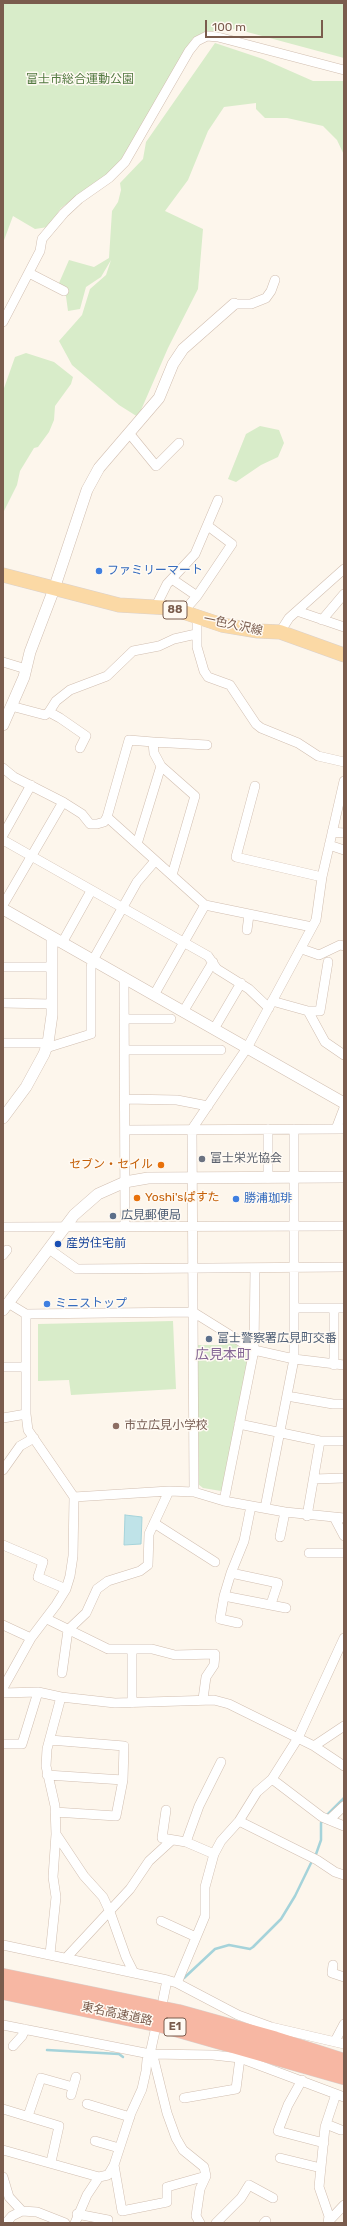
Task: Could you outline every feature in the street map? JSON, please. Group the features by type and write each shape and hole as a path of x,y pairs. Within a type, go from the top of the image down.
{"highway":[{"name":"東名高速道路","path":"3,1978 178,2013 275,2040 344,2062"},
{"name":"東名高速道路","path":"3,1991 165,2025 344,2076"}],"main road":[{"name":"一色久沢線","path":"3,575 128,607 171,608 222,625 258,631 280,632 344,655"}],"street":[{"path":"3,322 40,252 42,239 64,213 79,199 109,178 125,162 189,51 197,41 207,36 218,37 344,70"},
{"path":"28,273 64,291"},
{"path":"3,725 26,669 35,638 54,589 87,490 99,468 159,398 173,364 183,349 234,304 250,304 266,298 271,291 275,280"},
{"path":"129,433 156,466 179,443"},
{"path":"155,608 172,579 196,554 218,500"},
{"path":"183,612 197,596 232,544 208,526"},
{"path":"280,632 296,611 344,569"},
{"path":"172,579 197,596"},
{"path":"322,620 344,594"},
{"path":"296,611 344,627"},
{"path":"197,617 197,647 204,671 208,677 230,685 256,724 261,728 298,743 318,756 344,762"},
{"path":"11,706 45,716 56,701 70,690 107,676 133,651 159,646 174,639 196,634"},
{"path":"3,662 26,669"},
{"path":"49,712 86,736 80,748"},
{"path":"3,768 14,777 63,802 82,814 90,824 104,822 107,817 129,740 207,745"},
{"path":"153,742 154,753 162,766 195,796 172,875"},
{"path":"137,844 162,766"},
{"path":"194,1492 192,1129 247,1048 316,920 322,877 344,781"},
{"path":"3,835 31,785"},
{"path":"255,786 236,857 322,877"},
{"path":"3,905 63,802"},
{"path":"107,817 205,905 312,927"},
{"path":"332,832 344,833"},
{"path":"3,840 122,909 208,956 217,969 241,983 271,1005 308,1011 320,1011 328,962"},
{"path":"329,845 344,850"},
{"path":"3,1043 47,1046 91,1034 91,967 93,960 136,882 155,861"},
{"path":"3,1118 26,1087 47,1046 52,1024 52,967 57,940 91,891"},
{"path":"154,995 205,905"},
{"path":"3,909 344,1103"},
{"path":"247,930 249,915"},
{"path":"302,948 319,955 340,945 344,946"},
{"path":"183,1012 213,962"},
{"path":"3,967 52,967"},
{"path":"124,979 125,1227"},
{"path":"214,1029 241,983"},
{"path":"3,1003 52,1004"},
{"path":"308,1011 325,1042 343,1050"},
{"path":"125,1019 171,1019"},
{"path":"125,1050 221,1050"},
{"path":"125,1099 177,1100 208,1106"},
{"path":"125,1130 340,1129 344,1108"},
{"path":"268,1129 268,1178"},
{"path":"265,1508 294,1359 294,1129"},
{"path":"344,1177 148,1178 125,1182 98,1194 84,1205 66,1226 6,1306 26,1314 193,1312 254,1350 294,1359 344,1365"},
{"path":"3,1227 344,1226"},
{"path":"49,1249 77,1269 255,1268 295,1266 344,1267"},
{"path":"224,1501 254,1350 255,1268"},
{"path":"295,1308 344,1308"},
{"path":"334,1308 334,1365"},
{"path":"3,1688 31,1638 47,1619 66,1589 70,1576 73,1556 74,1497 28,1430 26,1414 26,1314"},
{"path":"3,1367 26,1367"},
{"path":"287,1396 333,1404 344,1404"},
{"path":"3,1418 26,1414"},
{"path":"239,1424 320,1441 344,1441"},
{"path":"3,1470 20,1446 34,1438"},
{"path":"307,1516 320,1441"},
{"path":"314,1479 344,1478"},
{"path":"62,1673 68,1630 86,1613 97,1589 108,1581 140,1571 148,1565 149,1534 169,1491"},
{"path":"74,1497 169,1491 194,1492 224,1501 284,1512 307,1516 339,1518 344,1536"},
{"path":"238,1623 220,1619 224,1596 231,1573 244,1541 251,1506"},
{"path":"280,1537 284,1512"},
{"path":"154,1524 215,1562"},
{"path":"3,1545 44,1562 38,1577 66,1589"},
{"path":"309,1553 344,1553"},
{"path":"231,1573 278,1583 271,1604"},
{"path":"224,1596 286,1608"},
{"path":"47,1619 108,1649 152,1649 175,1655 215,1654 214,1665 206,1677 203,1699"},
{"path":"3,1625 31,1638"},
{"path":"177,1983 205,1916 205,1887 214,1854 221,1841 239,1821 257,1792 272,1779 298,1738 344,1638"},
{"path":"132,1649 132,1703"},
{"path":"3,1693 38,1692 61,1697 115,1703 203,1699 229,1704 314,1746 344,1766"},
{"path":"3,1744 22,1744 38,1692"},
{"path":"50,1954 56,1897 53,1877 56,1834 55,1812 47,1775 47,1750 61,1697"},
{"path":"314,1746 344,1726"},
{"path":"50,1740 124,1746 123,1780 116,1816 55,1812"},
{"path":"186,1842 199,1806 220,1762"},
{"path":"47,1775 123,1780"},
{"path":"272,1779 326,1819 344,1826"},
{"path":"326,1819 344,1806"},
{"path":"166,1810 162,1838 186,1842 214,1854"},
{"path":"239,1821 317,1860 335,1872 344,1875"},
{"path":"56,1834 84,1876 102,1897 110,1912 126,1957 134,1973"},
{"path":"66,1958 130,1889 149,1861 172,1840"},
{"path":"161,1921 196,1937"},
{"path":"3,1945 167,1980 177,1983 238,2015 271,2026 340,2043 344,2024"},
{"path":"333,1966 332,1973 344,1978"},
{"path":"163,2000 167,1980"},
{"path":"3,2025 150,2054 213,2055 240,2058 340,2095 326,2124 323,2162 321,2168 320,2187 329,2216 328,2222"},
{"path":"12,2046 22,2036 25,2029"},
{"path":"3,2150 51,2162 99,2177 108,2175 114,2165 130,2116 142,2089 147,2060 150,2054 155,2031"},
{"path":"150,2054 154,2060 167,2113 176,2138 183,2150 204,2167 206,2176 198,2198 196,2216 200,2223"},
{"path":"184,2098 236,2089 240,2058"},
{"path":"28,2116 41,2078 72,2091 76,2078"},
{"path":"302,2080 288,2105 278,2131 324,2143"},
{"path":"87,2104 130,2116"},
{"path":"3,2109 59,2126 51,2162"},
{"path":"326,2124 341,2130"},
{"path":"95,2141 119,2148"},
{"path":"280,2158 321,2168"},
{"path":"114,2165 122,2211 167,2202 167,2187 206,2176"},
{"path":"3,2177 9,2196 22,2211"},
{"path":"99,2177 87,2195 76,2219 108,2220 108,2223"},
{"path":"216,2223 241,2198 249,2185 273,2198"},
{"path":"328,2222 344,2205"},
{"path":"6,2223 12,2216 22,2211 37,2212 66,2223"}],"green space":[{"name":"富士市総合運動公園","path":"3,3 344,3 344,58 236,29 205,32 193,38 122,158 110,172 61,208 48,227 35,229 13,216 3,243"},
{"path":"215,43 263,59 313,81 344,81 344,155 337,140 323,126 287,118 265,118 256,109 256,103 224,107 208,131 188,180 165,211 203,229 198,289 168,348 138,417 119,405 72,365 59,341 82,315 90,289 106,275 111,260 101,277 86,287 80,309 68,311 65,289 59,283 69,260 94,267 109,258 112,211 118,202 121,190 120,183 143,159 146,142"},
{"path":"26,353 54,362 73,377 71,384 55,406 54,420 49,432 38,447 34,448 20,471 17,485 3,513 3,391 15,357"},
{"path":"260,426 279,430 284,443 278,457 261,465 236,482 228,479 246,434"},
{"path":"173,1321 176,1389 71,1395 69,1380 38,1381 38,1324"},
{"path":"226,1337 250,1355 224,1488 221,1491 203,1488 198,1484 198,1345 225,1345"}],"water":[{"path":"125,1515 142,1517 141,1544 124,1545"}],"waterway":[{"path":"326,1816 344,1798"},
{"path":"315,1857 321,1840 321,1823 323,1820"},
{"path":"184,1978 215,1949 229,1945 250,1949 253,1947 281,1919 295,1896 312,1861"},
{"path":"47,2050 119,2054 123,2057"}],"place":[{"name":"ファミリーマート","path":"99,571"},
{"name":"富士栄光協会","path":"202,1159"},
{"name":"セブン・セイル","path":"161,1165"},
{"name":"Yoshi'sぱすた","path":"137,1198"},
{"name":"勝浦珈琲","path":"236,1199"},
{"name":"広見郵便局","path":"113,1216"},
{"name":"産労住宅前","path":"58,1244"},
{"name":"ミニストップ","path":"47,1304"},
{"name":"富士警察署広見町交番","path":"209,1339"},
{"name":"市立広見小学校","path":"116,1426"}],"district":[{"name":"広見本町","path":"223,1355"}]}
